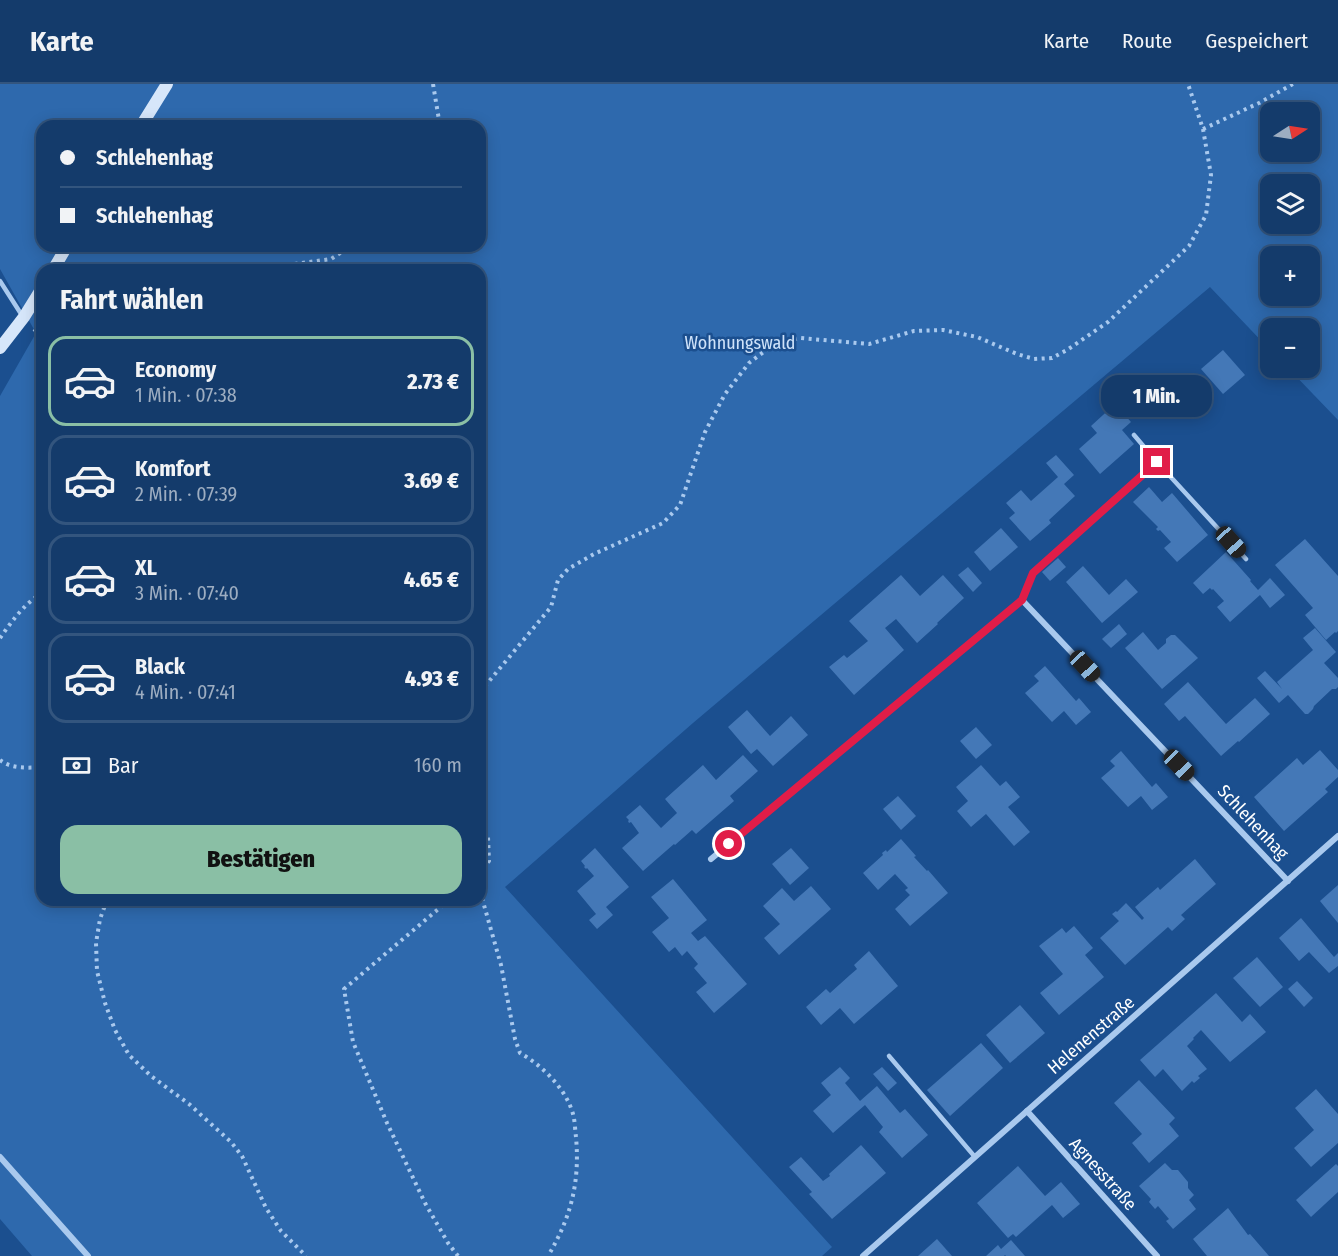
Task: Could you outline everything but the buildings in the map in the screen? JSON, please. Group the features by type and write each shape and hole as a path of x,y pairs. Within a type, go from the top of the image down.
{"main road":[{"path":"145,120 167,84"},
{"path":"0,348 36,298"}],"street":[{"path":"711,859 1022,600"},
{"name":"Schlehenhag","path":"1022,600 1288,881"},
{"name":"Helenenstraße","path":"863,1256 1338,836"},
{"name":"Agnesstraße","path":"1027,1111 1157,1256"},
{"path":"0,1157 88,1256"}],"lane":[{"path":"0,281 24,317"},
{"path":"1134,435 1246,559"},
{"path":"1022,600 1033,573 1157,462"},
{"path":"889,1056 975,1157"}],"path":[{"path":"433,84 439,120"},
{"path":"486,685 551,607 558,580 568,569 594,554 663,523 680,504 705,432 725,394 749,363 774,345 800,338 869,344 914,331 944,330 977,337 1034,359 1052,358 1108,322 1189,246 1206,215 1211,176 1203,129 1188,84"},
{"path":"1203,129 1293,84"},
{"path":"294,264 331,259 342,252"},
{"path":"0,638 17,615 36,596"},
{"path":"0,760 2,763 19,767 36,767"},
{"path":"486,834 489,861 486,865"},
{"path":"105,906 96,943 98,971 105,1003 115,1030 129,1055 231,1142 242,1156 266,1208 281,1231 306,1256"},
{"path":"442,906 344,989 353,1042 387,1123 425,1203 448,1243 459,1256"},
{"path":"484,906 501,965 515,1039 520,1053 546,1073 564,1094 574,1115 576,1186 568,1217 548,1256"}],"green space":[{"name":"Wohnungswald","path":"0,84 1338,84 1338,420 1298,378 1320,378 1320,318 1260,318 1260,340 1210,287 693,723 505,887 832,1247 822,1256 32,1256 0,1219 0,396 36,333 0,269"}],"route":[{"path":"729,844 1022,600 1033,573 1157,462"}]}
